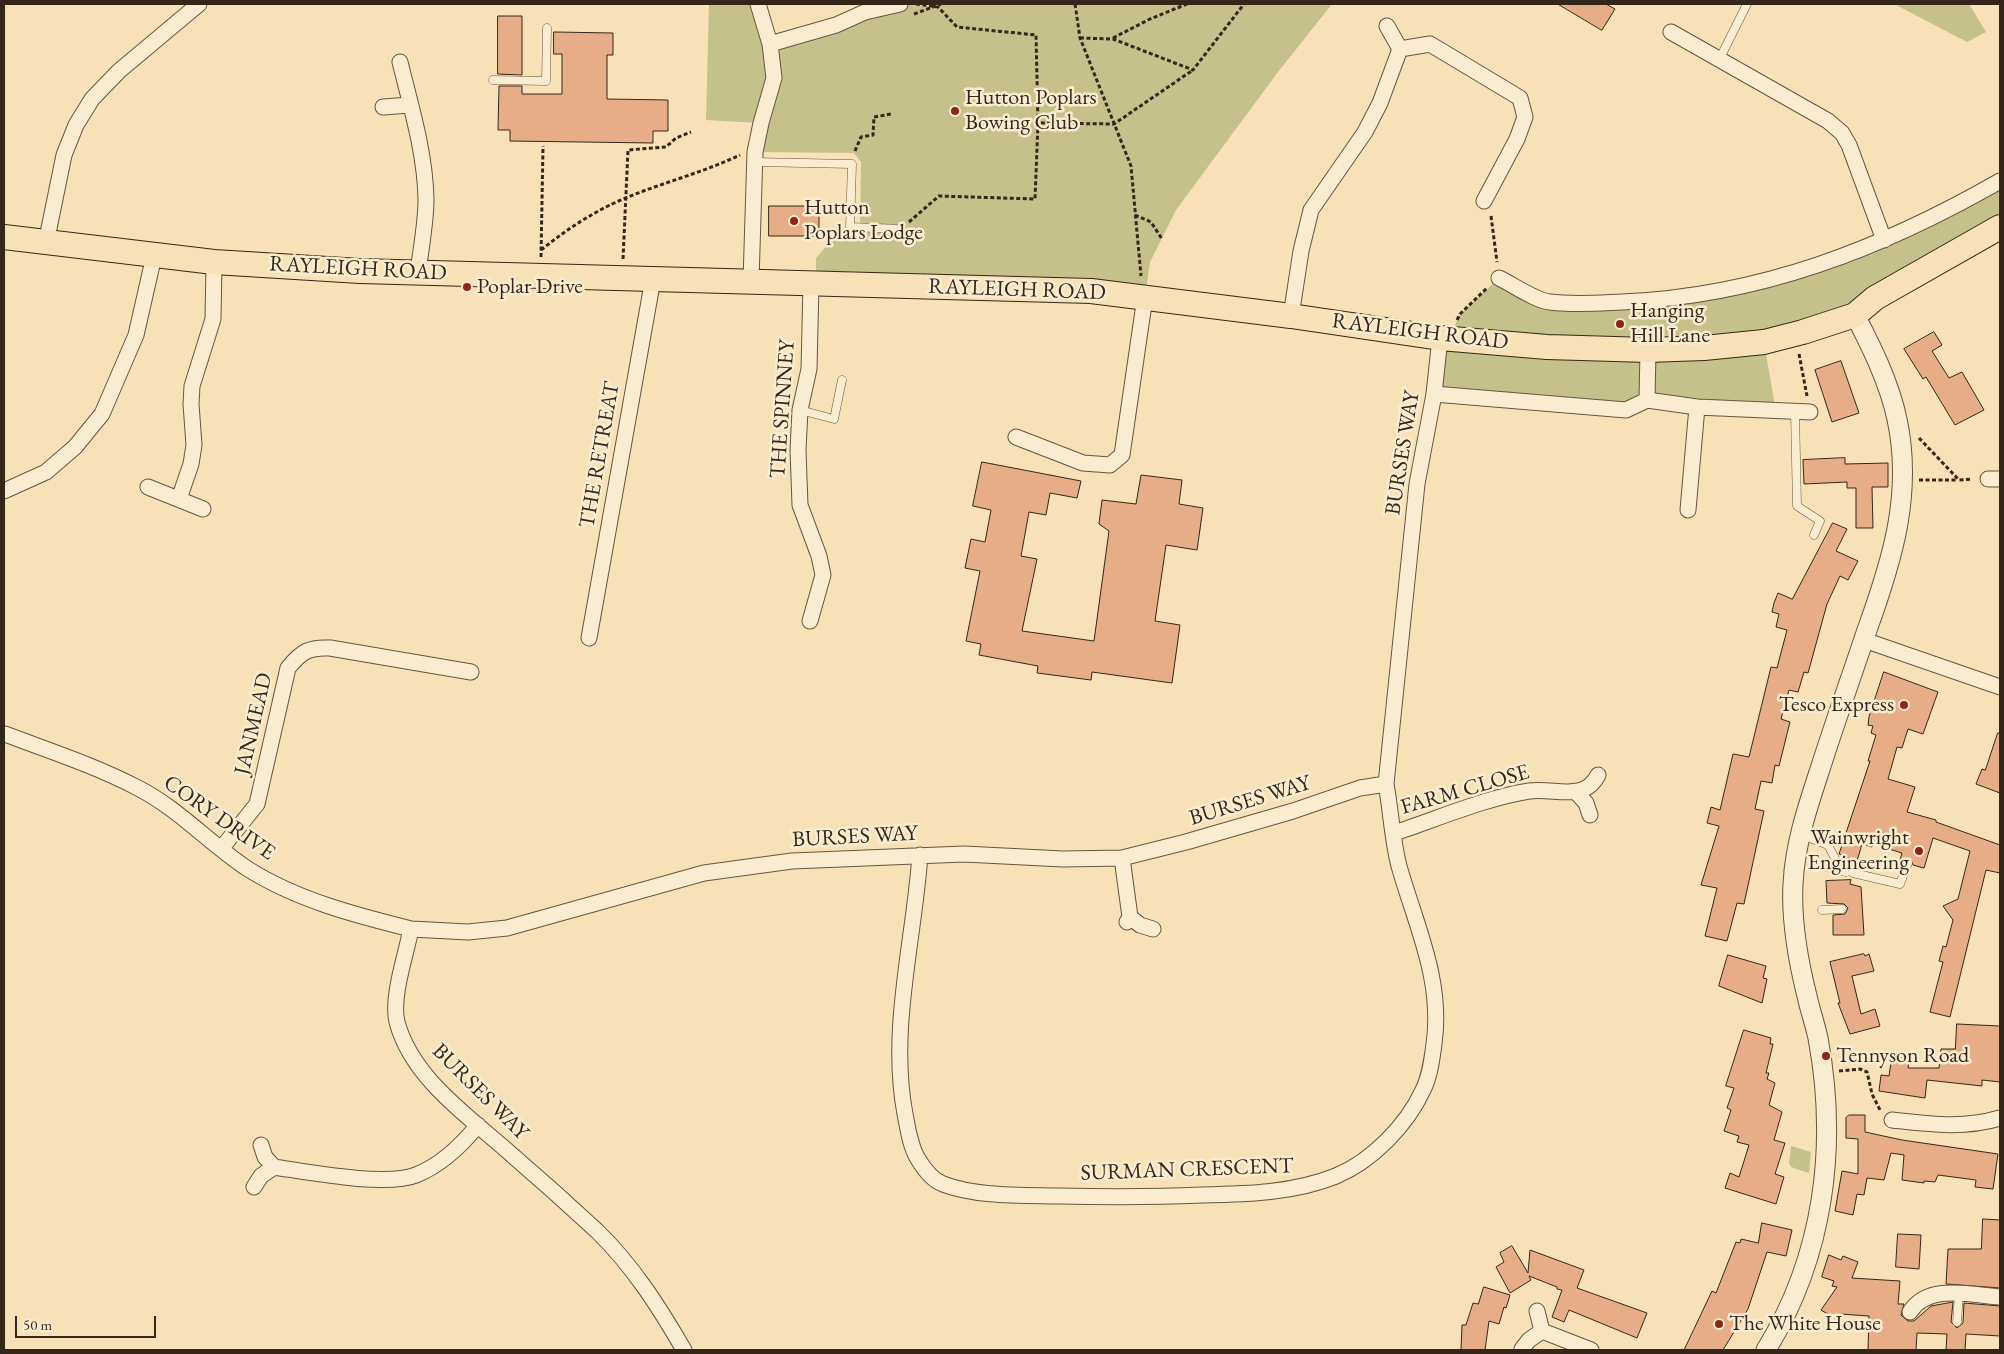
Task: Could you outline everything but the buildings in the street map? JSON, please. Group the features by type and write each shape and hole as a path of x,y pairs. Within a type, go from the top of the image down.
{"main road":[{"name":"RAYLEIGH ROAD","path":"4,237 214,262 360,271 540,278 751,281 1091,291 1291,316 1440,338 1547,347 1648,350 1704,348 1764,342 1855,315 1875,298 2000,227"}],"street":[{"path":"46,242 64,155 76,125 92,98 120,71 199,4"},
{"path":"751,281 755,157 774,78 770,44 758,4"},
{"path":"770,44 836,25 864,12 900,4"},
{"path":"1386,26 1400,49"},
{"path":"1671,32 1828,121 1842,134 1855,160 1884,240"},
{"path":"1400,49 1430,44 1520,98 1525,117 1517,139 1484,201"},
{"path":"1291,316 1301,251 1311,210 1364,132 1380,103 1400,49"},
{"path":"400,62 420,139 426,200 418,272"},
{"path":"383,107 410,105"},
{"path":"1498,278 1548,302 1647,300 1704,294 1767,281 1819,265 1902,233 2000,181"},
{"path":"4,491 46,472 74,447 102,414 136,335 154,256"},
{"path":"180,499 191,464 194,445 191,404 192,386 213,319 214,262"},
{"name":"THE RETREAT","path":"589,638 653,279"},
{"name":"THE SPINNEY","path":"810,622 823,575 819,556 800,505 798,450 800,410 809,369 811,284"},
{"path":"1016,437 1084,463 1110,465 1122,455 1145,297"},
{"path":"1766,1350 1779,1329 1801,1280 1819,1219 1826,1158 1827,1120 1823,1072 1818,1036 1798,958 1793,912 1793,885 1800,834 1895,544 1901,511 1903,481 1900,434 1888,384 1855,315"},
{"name":"BURSES WAY","path":"684,1350 660,1308 632,1268 598,1232 478,1126 419,1068 402,1038 397,1021 396,1005 411,929 468,932 507,928 704,873 792,861 920,855 1122,858 1186,842 1293,811 1360,788 1386,784 1417,484 1434,394 1440,338"},
{"path":"1647,400 1648,350"},
{"path":"1434,394 1626,410 1647,400 1697,407 1803,412"},
{"path":"1688,510 1697,407"},
{"path":"148,487 203,509"},
{"path":"1864,640 2000,687"},
{"name":"JANMEAD","path":"221,849 257,804 288,668 298,656 313,647 330,648 471,672"},
{"name":"CORY DRIVE","path":"6,734 84,764 139,788 168,806 249,869 302,895 347,913 411,929"},
{"path":"1590,815 1586,803 1577,793 1590,787 1598,775"},
{"name":"SURMAN CRESCENT","path":"920,855 902,1013 899,1074 909,1135 916,1156 925,1170 941,1184 971,1191 1130,1197 1231,1194 1304,1187 1339,1175 1367,1157 1392,1135 1411,1112 1424,1089 1432,1062 1437,1026 1436,995 1430,963 1398,862 1386,784"},
{"name":"FARM CLOSE","path":"1394,833 1509,795 1544,790 1577,793"},
{"path":"1122,858 1128,920 1153,929"},
{"path":"1892,1120 1970,1126 2000,1118"},
{"path":"261,1145 265,1157 274,1167 361,1178 393,1179 414,1176 434,1166 462,1144 478,1126"},
{"path":"254,1187 262,1176 274,1167"},
{"path":"1910,1312 1918,1302 1930,1295 1958,1294 2000,1297"},
{"path":"1537,1311 1542,1331"},
{"path":"1522,1349 1529,1340 1542,1331"},
{"path":"1542,1331 1590,1350"}],"lane":[{"path":"1719,60 1747,4"},
{"path":"493,80 546,81 547,28"},
{"path":"755,157 852,164 850,227 901,229"},
{"path":"800,410 834,419 842,380"},
{"path":"1803,412 1797,506 1820,521 1814,535"},
{"path":"1800,834 1828,845 1838,864 1853,873"},
{"path":"1818,865 1900,884 1908,863"},
{"path":"1822,910 1842,909"},
{"path":"1957,1322 1958,1294"}],"path":[{"path":"901,229 939,196 1035,199 1038,123 1036,36 957,27 938,7 914,4"},
{"path":"938,7 942,4"},
{"path":"1075,4 1080,38 1131,166 1139,263 1145,297"},
{"path":"1113,39 1150,19 1187,4"},
{"path":"1038,123 1114,124 1193,70 1244,4"},
{"path":"1080,38 1113,39 1193,70"},
{"path":"852,164 861,137 873,135 874,117 891,114"},
{"path":"621,279 628,150 666,147 676,138 691,132"},
{"path":"540,278 543,146"},
{"path":"541,250 567,229 605,207 717,166 740,154 755,157"},
{"path":"1135,215 1151,222 1162,239"},
{"path":"1794,334 1803,412"},
{"path":"1900,434 1915,434 1959,480"},
{"path":"1903,481 1994,479"},
{"path":"1823,1072 1860,1069 1867,1072 1877,1106 1883,1115 1892,1120"}],"shaded area":[{"path":"709,4 758,4 770,44 900,4 938,7 942,4 1332,4 1278,72 1176,210 1150,262 1145,297 870,285 870,272 816,271 816,258 835,236 860,237 861,162 854,153 755,152 761,123 706,120"},
{"path":"1894,4 1969,4 1986,32 1967,42"},
{"path":"2000,181 2000,227 1875,298 1764,342 1776,412 1647,400 1626,410 1434,394 1449,339 1460,314 1499,278 1548,302 1647,301 1819,265"},
{"path":"1791,1146 1811,1152 1809,1173 1791,1167 1789,1163"}],"place":[{"name":"Hutton Poplars Bowing Club","path":"955,111"},
{"name":"Hutton Poplars Lodge","path":"794,221"},
{"name":"Poplar Drive","path":"467,287"},
{"name":"Hanging Hill Lane","path":"1620,324"},
{"name":"Tesco Express","path":"1904,705"},
{"name":"Wainwright Engineering","path":"1919,851"},
{"name":"Tennyson Road","path":"1826,1056"},
{"name":"The White House","path":"1719,1324"}]}
